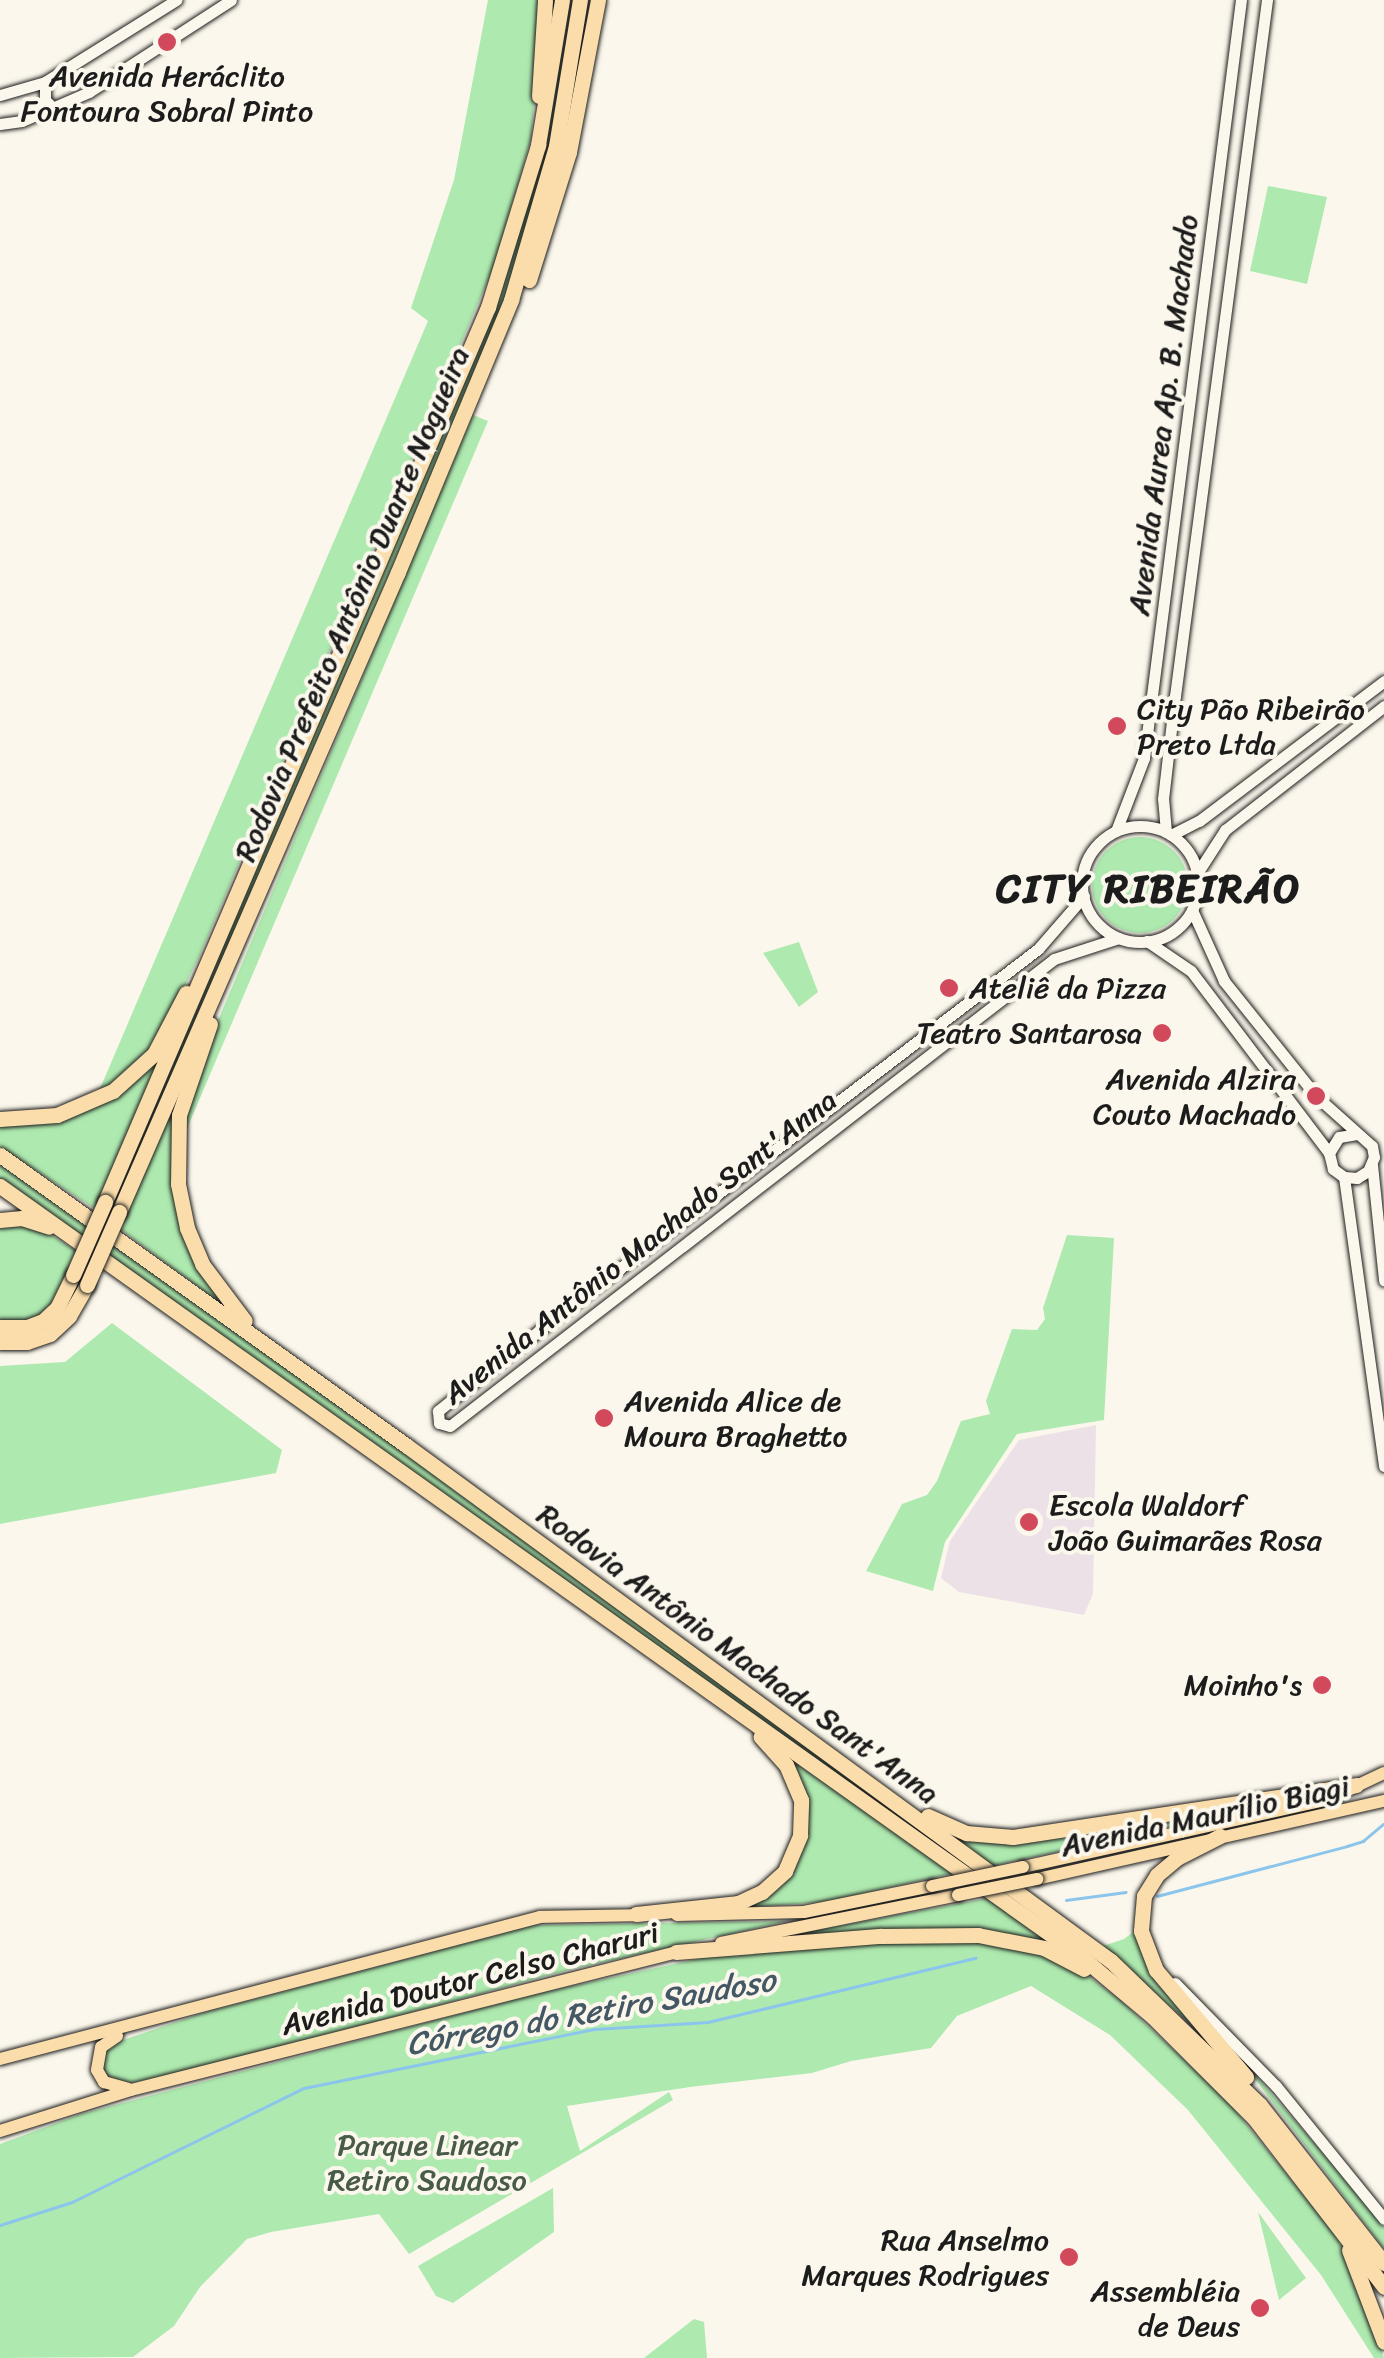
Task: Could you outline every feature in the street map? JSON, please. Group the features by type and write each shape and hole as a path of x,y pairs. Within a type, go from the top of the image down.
{"highway":[{"path":"522,208 540,88 545,0"},
{"name":"Rodovia Prefeito Antônio Duarte Nogueira","path":"111,1207 246,873 472,349 522,208 546,108 562,0"},
{"name":"Rodovia Prefeito Antônio Duarte Nogueira","path":"111,1207 304,788 468,410 533,234 566,99 580,0"},
{"path":"468,410 524,294 549,224 582,100 598,0"},
{"path":"304,788 191,1073 179,1116 176,1171 192,1241 216,1286 247,1323 334,1394"},
{"path":"0,1119 72,1111 113,1091 146,1064 246,873"},
{"name":"Rodovia Antônio Machado Sant'Anna","path":"0,1155 1111,1961 1236,2079 1304,2168 1384,2262"},
{"name":"Rodovia Antônio Machado Sant'Anna","path":"0,1186 1036,1923 1152,2017 1304,2168 1384,2287"},
{"path":"0,1342 28,1342 50,1334 69,1316 111,1207"},
{"path":"0,1220 29,1220 73,1237"},
{"path":"0,1327 27,1327 42,1321 80,1280"},
{"path":"636,1914 720,1907 762,1892 792,1858 802,1817 796,1782 776,1752 652,1652"},
{"path":"803,1735 938,1822 966,1833 1000,1838 1356,1785"},
{"path":"1220,1836 1178,1858 1150,1884 1142,1906 1141,1931 1156,1970 1282,2121 1362,2274 1384,2342"},
{"path":"676,1952 881,1936 1002,1937 1065,1957 1152,2017"}],"main road":[{"name":"Avenida Maurílio Biagi","path":"932,1886 1329,1799 1384,1773"},
{"name":"Avenida Maurílio Biagi","path":"958,1895 1384,1802"},
{"path":"1360,1808 1384,1810"},
{"name":"Avenida Doutor Celso Charuri","path":"0,2059 540,1918 776,1915 932,1886"},
{"name":"Avenida Doutor Celso Charuri","path":"0,2131 132,2090 676,1952 958,1895"},
{"path":"132,2090 110,2086 99,2075 96,2057 105,2042 230,2000"}],"street":[{"path":"0,95 45,82 176,0"},
{"path":"0,124 54,109 231,0"},
{"name":"Avenida Aurea Ap. B. Machado","path":"1116,831 1138,784 1152,694 1240,0"},
{"name":"Avenida Aurea Ap. B. Machado","path":"1169,834 1163,799 1175,696 1267,2"},
{"path":"45,82 44,100 54,109"},
{"path":"1229,92 1252,95"},
{"path":"1216,192 1241,195"},
{"path":"1184,456 1205,460"},
{"path":"1169,834 1199,821 1384,681"},
{"path":"1152,694 1175,696"},
{"path":"1196,875 1225,830 1384,706"},
{"path":"1280,761 1291,775"},
{"path":"1372,1165 1357,1178 1344,1177 1333,1169 1329,1152 1191,971 1147,942 1119,938 1092,916 1084,896 1088,859 1102,840 1116,831 1142,826 1169,834 1191,856 1196,875 1192,910 1217,970 1316,1096 1372,1146 1384,1280"},
{"name":"Avenida Antônio Machado Sant'Anna","path":"1084,896 1038,948 474,1382 438,1411 439,1423 450,1426 1054,960 1119,938"},
{"path":"1147,942 1165,936 1192,910"},
{"path":"988,988 997,1003"},
{"path":"1243,1042 1262,1028"},
{"path":"840,1102 850,1115"},
{"path":"1329,1152 1339,1137 1356,1134"},
{"path":"1344,1177 1378,1361 1384,1466"},
{"path":"628,1264 638,1278"},
{"path":"474,1382 485,1397"},
{"path":"1156,1970 1250,2057 1384,2219"}],"shaded area":[{"name":"Escola Waldorf João Guimarães Rosa","path":"1096,1425 1093,1594 1084,1615 959,1592 941,1578 950,1541 1019,1440"}],"green space":[{"path":"488,0 542,0 531,139 494,266 199,957 163,1031 136,1069 99,1091 428,321 411,308 454,180"},
{"path":"567,0 574,0 559,100 530,225 490,340 115,1209 109,1206 496,302 533,185"},
{"path":"1268,186 1327,197 1307,284 1250,271"},
{"path":"473,415 488,421 183,1138 182,1124 203,1056"},
{"path":"1140,837 1158,841 1174,851 1184,867 1188,885 1184,903 1174,919 1158,929 1140,933 1122,929 1106,919 1096,903 1092,885 1096,867 1106,851 1122,841"},
{"path":"799,942 818,992 799,1007 763,953"},
{"path":"174,1025 95,1209 0,1147 0,1123 92,1107"},
{"path":"190,1062 172,1178 229,1310 119,1228"},
{"path":"0,1163 89,1225 82,1239 0,1181"},
{"path":"0,1223 38,1226 77,1252 57,1298 38,1317 26,1322 0,1322"},
{"path":"1067,1235 1114,1238 1104,1420 1017,1434 945,1542 933,1591 866,1571 902,1504 927,1495 937,1481 961,1421 990,1414 986,1401 1012,1329 1037,1330 1045,1319 1043,1308"},
{"path":"113,1242 979,1869 970,1870 107,1257"},
{"path":"112,1323 282,1450 276,1473 0,1524 0,1366 65,1362"},
{"path":"781,1753 955,1873 823,1902 735,1908 767,1892 804,1826"},
{"path":"1272,1804 992,1866 955,1835 969,1838"},
{"path":"989,1898 1064,1952 1016,1937 769,1939"},
{"path":"788,1921 569,1970 211,2066 126,2084 107,2078 103,2071 107,2048 117,2042 203,2013 534,1925"},
{"path":"1136,1930 1146,1961 1210,2042 1103,1946"},
{"name":"Parque Linear Retiro Saudoso","path":"881,1940 1010,1942 1076,1967 1119,1999 1226,2099 1335,2234 1363,2289 1384,2358 1374,2358 1321,2275 1188,2110 1110,2035 1031,1986 957,2016 931,2048 851,2061 812,2073 690,2087 567,2106 580,2151 669,2092 673,2100 409,2254 379,2214 271,2232 247,2239 200,2287 174,2326 133,2357 0,2358 0,2144 81,2114 531,1995 716,1955"},
{"path":"1226,2041 1370,2208 1384,2227 1384,2249"},
{"path":"553,2188 554,2232 453,2303 436,2296 418,2266"},
{"path":"1258,2212 1306,2278 1279,2300"},
{"path":"694,2319 704,2322 707,2358 644,2358"}],"waterway":[{"name":"Córrego do Retiro Saudoso","path":"1157,1896 1363,1841 1383,1824"},
{"name":"Córrego do Retiro Saudoso","path":"1066,1900 1125,1892"},
{"name":"Córrego do Retiro Saudoso","path":"0,2225 72,2202 304,2088 595,2029 708,2022 975,1958"}],"place":[{"name":"Avenida Heráclito Fontoura Sobral Pinto","path":"167,42"},
{"name":"City Pão Ribeirão Preto Ltda","path":"1117,726"},
{"name":"Ateliê da Pizza","path":"949,988"},
{"name":"Teatro Santarosa","path":"1162,1033"},
{"name":"Avenida Alzira Couto Machado","path":"1316,1096"},
{"name":"Avenida Alice de Moura Braghetto","path":"604,1418"},
{"name":"Escola Waldorf João Guimarães Rosa","path":"1029,1522"},
{"name":"Moinho's","path":"1322,1685"},
{"name":"Rua Anselmo Marques Rodrigues","path":"1069,2257"},
{"name":"Assembléia de Deus","path":"1260,2308"}],"district":[{"name":"CITY RIBEIRÃO","path":"1149,889"}]}
